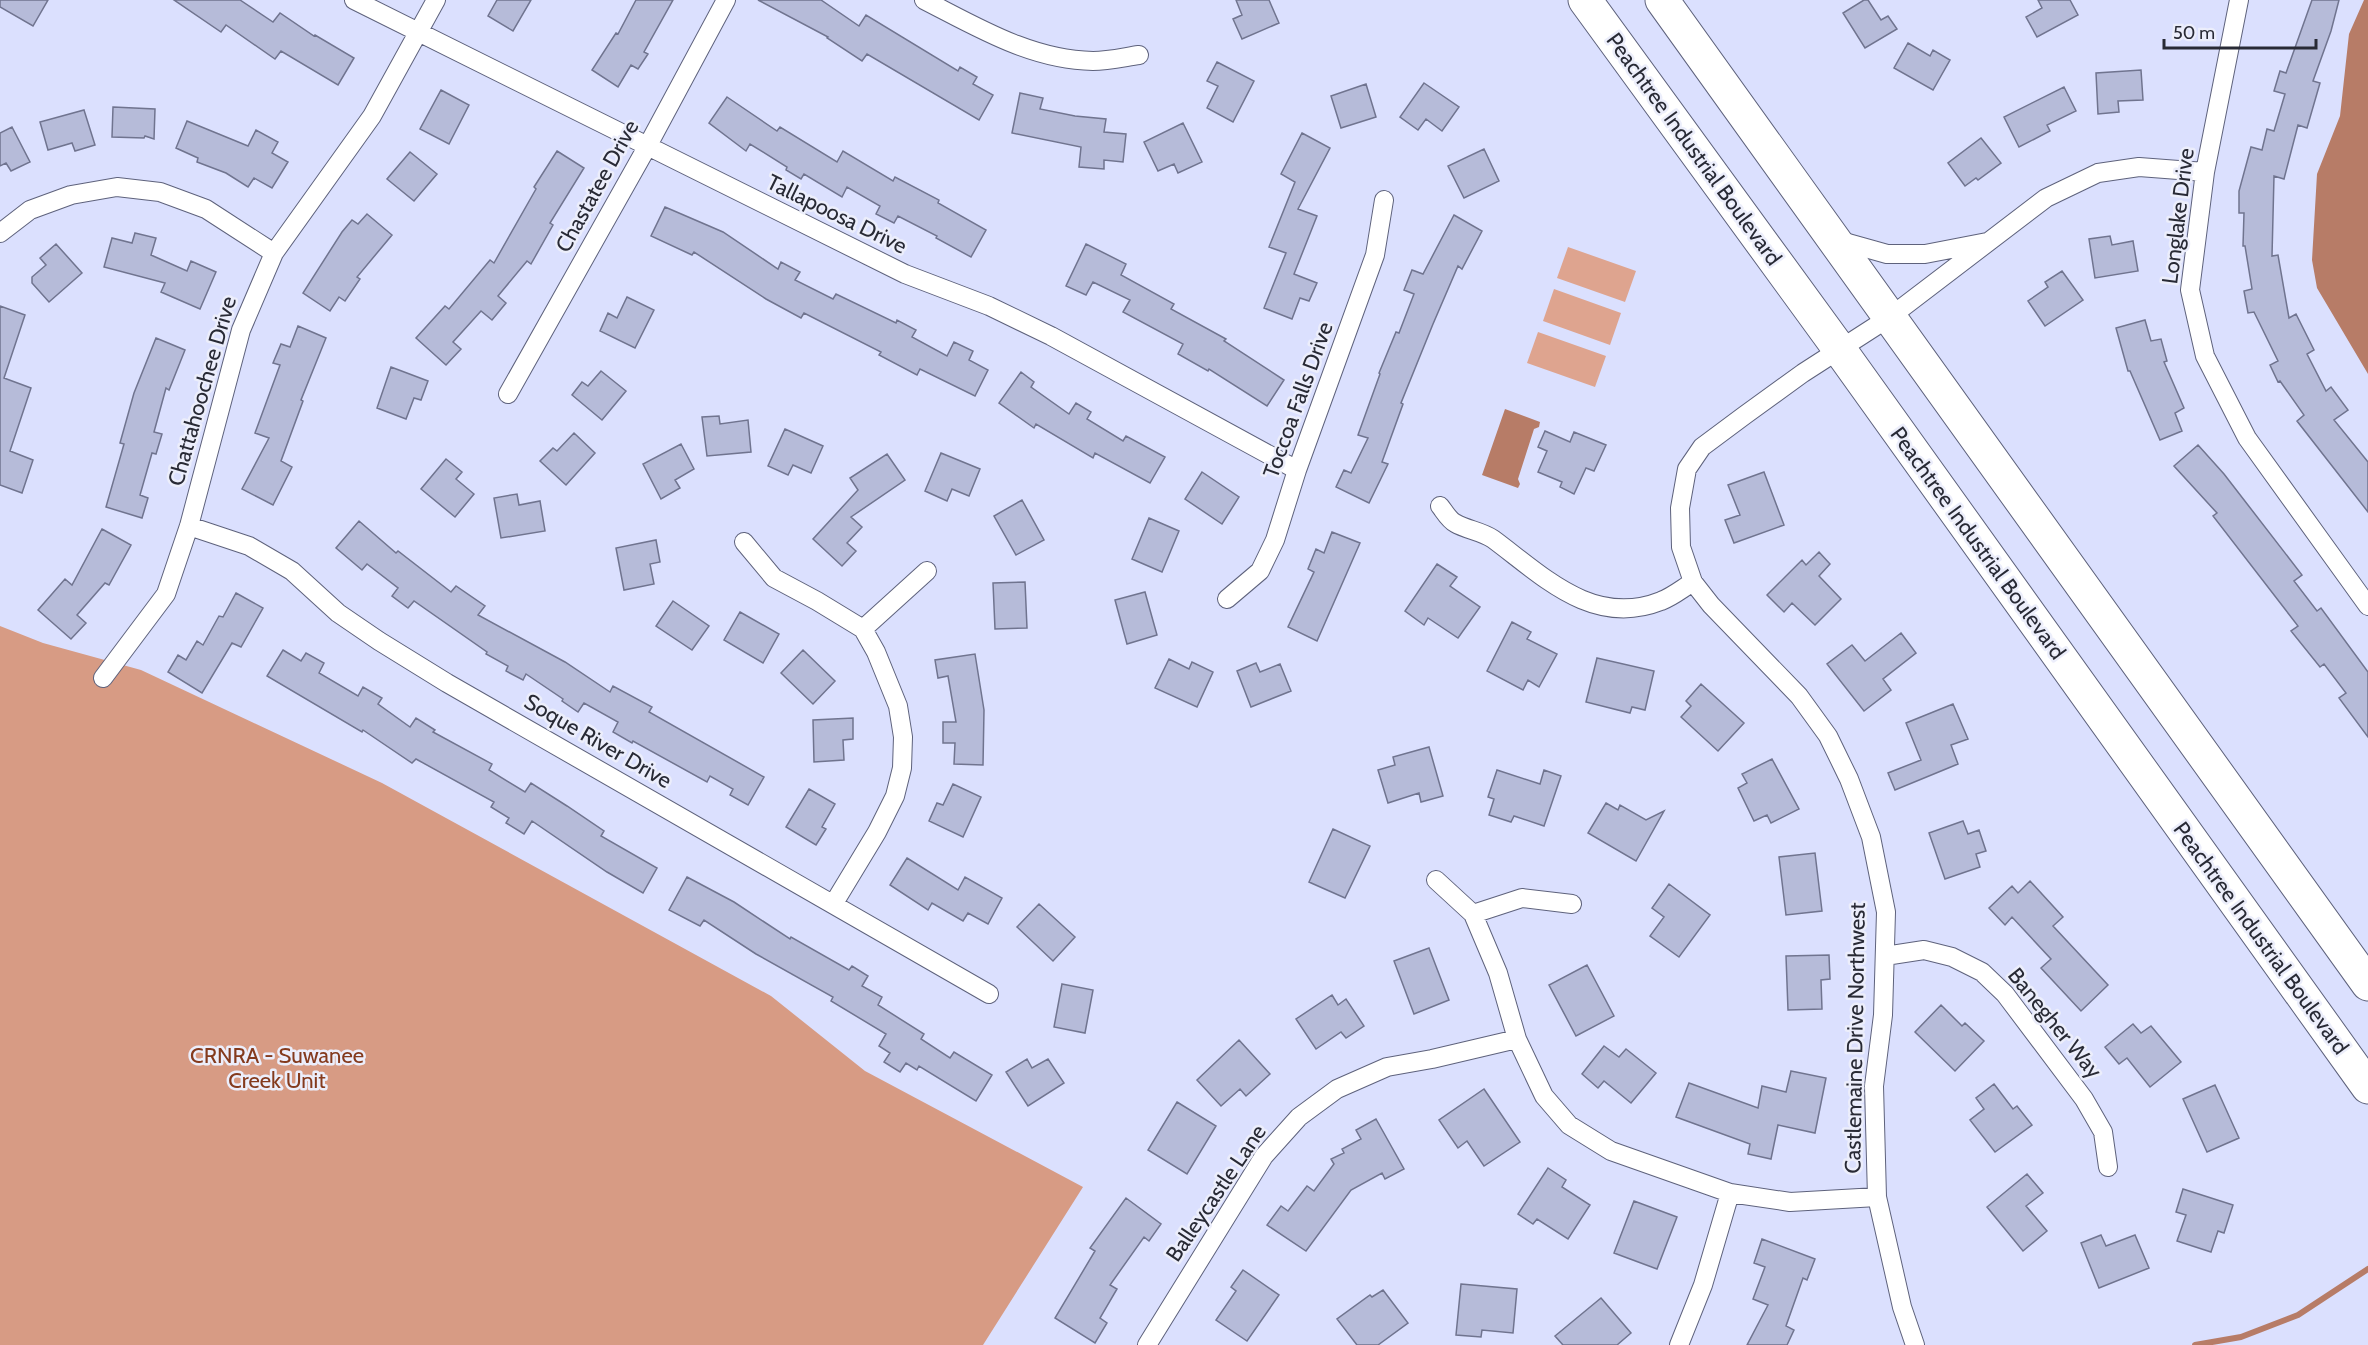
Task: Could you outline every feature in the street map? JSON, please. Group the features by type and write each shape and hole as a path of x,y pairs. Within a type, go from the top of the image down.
{"highway":[{"name":"Peachtree Industrial Boulevard","path":"1585,0 1840,350 2368,1087"},
{"path":"1662,0 2368,984"}],"street":[{"name":"Tallapoosa Drive","path":"354,0 905,274 989,306 1051,336 1298,470"},
{"name":"Chattahoochee Drive","path":"103,678 166,594 189,526 240,330 274,253 372,116 436,0"},
{"name":"Chastatee Drive","path":"508,394 647,147 726,0"},
{"path":"924,0 1004,42 1048,55 1094,61 1139,55"},
{"name":"Longlake Drive","path":"2239,0 2205,172 2190,290 2205,356 2247,438 2368,606"},
{"name":"Castlemaine Drive Northwest","path":"1915,1345 1902,1307 1877,1197 1874,1086 1883,1015 1886,912 1870,837 1849,779 1828,736 1799,696 1710,605 1693,582 1681,547 1680,508 1687,469 1702,447 1803,374 1890,317 2046,198 2098,173 2139,167 2205,172"},
{"path":"0,233 30,210 71,195 117,187 160,192 206,209 274,253"},
{"name":"Toccoa Falls Drive","path":"1227,599 1260,571 1275,540 1375,255 1384,200"},
{"path":"1834,239 1887,254 1925,254 1992,241"},
{"path":"1440,506 1454,523 1485,534 1558,587 1579,599 1602,607 1631,609 1661,601 1693,582"},
{"name":"Soque River Drive","path":"189,526 249,546 292,571 338,613 447,683 989,994"},
{"path":"744,542 774,578 863,629 876,652 898,706 903,737 902,768 895,796 877,832 834,903"},
{"path":"863,629 927,571"},
{"path":"1436,880 1473,914 1498,973 1517,1039 1544,1096 1569,1125 1611,1151 1730,1193 1791,1202 1877,1197"},
{"path":"1473,914 1522,898 1572,904"},
{"name":"Banegher Way","path":"1885,956 1924,950 1952,957 1982,972 2005,994 2084,1099 2103,1132 2108,1167"},
{"name":"Balleycastle Lane","path":"1147,1345 1264,1156 1299,1117 1337,1089 1387,1066 1432,1059 1517,1039"},
{"path":"1679,1345 1703,1285 1730,1193"}],"shaded area":[{"path":"2364,0 2368,0 2368,374 2317,288 2312,260 2317,174 2340,116 2349,34"},
{"path":"1568,247 1636,271 1625,302 1557,278"},
{"path":"1554,289 1621,313 1610,345 1543,321"},
{"path":"1538,332 1606,356 1595,387 1527,363"},
{"path":"1505,409 1540,422 1539,427 1534,429 1518,479 1520,484 1518,488 1482,475"}],"green space":[{"name":"CRNRA - Suwanee Creek Unit","path":"0,626 43,643 141,670 382,783 771,996 865,1071 1083,1187 983,1345 0,1345"}],"building":[{"path":"0,0 48,0 33,26 0,7"},
{"path":"174,0 240,0 273,22 280,13 314,36 354,58 338,85 281,51 275,59 226,25 221,32"},
{"path":"497,0 531,0 513,31 488,16"},
{"path":"636,0 673,0 644,52 648,54 638,69 631,65 618,87 592,70 616,33 618,34"},
{"path":"758,0 821,0 859,26 866,15 958,71 960,67 977,77 973,84 993,95 979,120 867,54 862,61 828,37"},
{"path":"1236,0 1269,0 1279,23 1242,39 1233,19 1242,15"},
{"path":"1864,0 1868,0 1881,20 1888,16 1897,29 1865,48 1843,13"},
{"path":"2038,0 2070,0 2078,15 2037,37 2026,17 2042,8"},
{"path":"2312,0 2339,0 2331,31 2313,81 2320,83 2307,128 2298,125 2284,179 2274,176 2272,256 2278,255 2289,318 2296,314 2314,350 2307,354 2326,391 2331,387 2348,410 2334,420 2368,462 2368,512 2297,421 2304,415 2280,381 2278,382 2270,365 2278,361 2254,312 2248,313 2244,291 2252,289 2245,246 2243,246 2244,213 2239,213 2239,191 2251,147 2262,150 2267,129 2274,131 2285,94 2274,91 2280,71 2286,73"},
{"path":"1908,43 1930,56 1933,50 1950,60 1933,90 1894,68"},
{"path":"1217,62 1254,81 1233,122 1207,108 1218,86 1207,81"},
{"path":"2141,70 2143,100 2118,101 2119,112 2098,114 2096,73"},
{"path":"1424,83 1459,107 1442,131 1426,119 1418,130 1400,117"},
{"path":"1366,84 1376,117 1341,128 1331,96"},
{"path":"2064,87 2076,111 2047,125 2050,131 2019,147 2004,117"},
{"path":"441,90 469,105 449,144 420,129"},
{"path":"1020,93 1043,98 1040,109 1106,119 1104,132 1126,134 1123,162 1104,160 1104,169 1079,167 1081,147 1012,133"},
{"path":"727,97 777,131 780,127 837,162 843,151 893,181 895,177 939,200 938,203 986,230 971,257 898,216 894,223 876,214 880,206 847,187 842,197 804,174 801,179 786,170 787,167 750,144 746,151 709,123"},
{"path":"113,107 155,109 154,139 145,136 144,138 112,137"},
{"path":"84,110 95,145 75,151 72,143 48,150 40,122"},
{"path":"187,121 248,146 256,130 278,142 272,153 288,162 272,188 254,178 248,187 226,173 197,162 198,158 176,148"},
{"path":"1183,123 1202,162 1178,173 1174,164 1158,171 1144,142"},
{"path":"12,127 30,162 11,171 6,163 0,166 0,133"},
{"path":"1302,133 1330,148 1298,209 1317,216 1294,274 1317,283 1309,301 1300,298 1292,319 1264,308 1286,253 1269,247 1295,182 1281,174"},
{"path":"1981,138 2001,163 1978,180 1976,178 1965,186 1948,163"},
{"path":"1484,149 1499,181 1464,198 1448,166"},
{"path":"557,151 584,168 550,223 553,225 531,264 527,261 498,296 506,303 492,320 481,311 453,342 461,349 446,365 416,338 445,306 449,309 490,260 494,263 536,189 534,187"},
{"path":"410,152 437,174 414,201 387,179"},
{"path":"665,207 723,232 778,269 781,262 800,272 795,280 833,299 836,294 896,323 897,320 916,330 912,337 947,356 954,342 973,351 969,360 988,370 975,396 920,369 917,375 879,355 881,352 804,313 801,318 766,299 694,252 692,255 651,236"},
{"path":"367,214 392,235 357,277 360,279 345,301 339,297 330,311 303,293 342,232 352,220 358,224"},
{"path":"1454,215 1482,231 1462,269 1458,266 1433,324 1401,403 1403,404 1382,462 1388,464 1369,503 1336,487 1344,470 1351,473 1368,438 1358,435 1379,373 1396,332 1399,333 1414,294 1404,290 1412,270 1423,274"},
{"path":"135,233 156,238 151,255 187,271 191,261 216,272 200,309 161,292 165,283 104,267 112,238 132,243"},
{"path":"2110,236 2112,245 2133,241 2138,271 2095,278 2089,239"},
{"path":"56,244 82,273 49,302 32,283 32,277 46,265 40,258"},
{"path":"1086,244 1126,264 1121,275 1174,304 1171,309 1226,339 1224,341 1284,380 1267,406 1209,369 1208,371 1178,354 1183,344 1123,312 1130,300 1093,282 1086,295 1066,286"},
{"path":"2062,271 2083,300 2045,326 2028,301 2048,287 2045,282"},
{"path":"627,297 654,310 635,348 600,331 608,313 617,318"},
{"path":"0,306 25,315 4,378 31,388 10,451 33,460 22,493 0,485"},
{"path":"2145,320 2151,341 2161,339 2167,361 2164,362 2184,408 2175,413 2182,431 2160,440 2130,371 2128,371 2116,328"},
{"path":"298,326 326,338 301,400 303,401 281,461 292,467 273,505 242,489 269,438 255,433 280,365 273,363 281,344 290,347"},
{"path":"156,338 185,350 169,390 166,388 154,432 162,434 156,454 152,453 140,495 148,498 142,518 106,507 124,444 120,443 134,393"},
{"path":"391,367 428,381 421,400 414,398 406,419 377,408"},
{"path":"601,371 626,391 602,420 572,395 582,382 588,386"},
{"path":"1021,372 1034,382 1031,387 1069,414 1076,403 1091,412 1087,419 1123,441 1126,436 1165,457 1150,483 1095,453 1093,458 1036,424 1034,428 999,403"},
{"path":"719,416 720,424 748,420 751,452 707,456 702,417"},
{"path":"785,429 823,446 811,473 793,465 788,475 768,466"},
{"path":"1545,431 1570,442 1574,432 1606,445 1594,471 1586,468 1574,494 1560,487 1562,482 1538,472 1547,451 1538,447"},
{"path":"574,433 595,453 566,485 540,461 553,448 557,451"},
{"path":"681,444 694,469 675,480 680,488 661,499 643,464"},
{"path":"2198,445 2224,474 2302,575 2294,581 2317,611 2321,608 2368,672 2368,737 2339,698 2346,693 2324,664 2320,667 2291,631 2298,626 2213,516 2217,513 2174,466"},
{"path":"941,453 980,469 969,496 952,489 947,501 925,491"},
{"path":"887,454 905,480 851,517 862,527 847,543 856,551 842,566 813,539 858,490 850,478"},
{"path":"446,459 462,472 456,479 474,494 455,517 421,489"},
{"path":"1202,472 1239,497 1222,524 1185,499"},
{"path":"1764,472 1784,525 1734,543 1725,520 1740,515 1728,485"},
{"path":"517,494 519,505 540,501 545,531 501,538 494,498"},
{"path":"1022,500 1044,540 1016,555 994,516"},
{"path":"1149,518 1179,531 1162,572 1132,559"},
{"path":"359,521 396,553 398,551 451,592 456,586 485,606 478,615 565,662 610,692 613,686 652,707 649,712 764,777 748,805 730,795 733,789 710,776 707,782 613,732 618,722 584,703 578,712 526,674 523,680 506,671 508,666 486,654 487,652 414,601 408,608 392,596 398,588 367,564 362,570 336,548"},
{"path":"102,529 131,545 109,585 105,583 77,615 86,623 71,639 38,610 65,579 72,585"},
{"path":"1332,532 1360,543 1317,641 1288,627 1314,572 1308,569 1316,549 1324,553"},
{"path":"656,540 660,562 650,564 654,584 624,590 616,548"},
{"path":"1819,552 1830,564 1819,576 1841,599 1815,625 1792,603 1784,612 1767,595 1802,560 1806,565"},
{"path":"1437,564 1457,577 1450,586 1480,607 1458,638 1428,618 1424,625 1405,611"},
{"path":"1025,582 1027,628 995,629 993,583"},
{"path":"1145,592 1157,635 1127,644 1115,600"},
{"path":"236,593 263,608 241,647 232,643 202,693 168,672 178,655 186,660 197,641 203,645 219,616 223,617"},
{"path":"673,601 709,626 692,650 656,626"},
{"path":"740,612 779,634 763,663 724,640"},
{"path":"1512,622 1531,632 1527,639 1557,654 1539,687 1528,680 1523,690 1487,671"},
{"path":"1901,633 1916,653 1883,679 1891,690 1864,711 1827,664 1852,645 1865,661"},
{"path":"283,650 301,661 306,653 324,663 319,673 358,696 363,687 382,698 378,704 410,727 416,718 435,730 433,732 492,764 489,770 525,792 531,783 567,806 604,831 601,836 657,868 643,893 607,872 532,821 524,834 506,823 509,818 491,807 494,802 416,759 412,763 363,730 362,732 267,676"},
{"path":"803,650 835,681 813,704 781,673"},
{"path":"975,654 984,710 983,765 954,764 955,743 943,743 943,722 956,722 948,676 938,678 935,660"},
{"path":"1597,658 1654,671 1645,710 1632,707 1630,713 1586,702"},
{"path":"1169,659 1189,669 1192,662 1213,672 1197,707 1155,688"},
{"path":"1256,663 1260,672 1280,664 1291,691 1251,707 1237,671"},
{"path":"1701,684 1744,723 1718,751 1681,717 1691,706 1686,701"},
{"path":"1953,704 1968,739 1951,745 1958,764 1895,790 1888,773 1921,760 1906,723"},
{"path":"853,718 853,739 843,740 844,760 814,762 813,720"},
{"path":"1429,747 1443,796 1421,802 1419,793 1388,803 1378,770 1395,765 1393,757"},
{"path":"1772,759 1799,809 1771,823 1767,815 1754,821 1738,788 1747,783 1742,774"},
{"path":"1497,770 1540,784 1544,770 1561,776 1544,826 1514,816 1511,822 1489,815 1494,799 1488,797"},
{"path":"953,784 981,797 963,837 929,821 937,803 943,805"},
{"path":"809,789 835,804 822,827 826,829 816,845 786,827"},
{"path":"1606,803 1618,810 1620,805 1646,820 1664,811 1636,861 1588,833"},
{"path":"1963,821 1968,834 1979,830 1986,851 1976,854 1980,867 1945,879 1929,833"},
{"path":"1333,829 1370,846 1345,898 1309,882"},
{"path":"1815,853 1822,911 1786,915 1779,857"},
{"path":"907,858 958,890 965,877 1002,898 988,924 968,913 963,921 932,903 928,910 890,885"},
{"path":"687,877 734,902 790,939 791,937 849,970 852,966 868,976 862,986 882,997 878,1005 924,1034 921,1039 950,1058 954,1052 992,1075 976,1101 919,1066 917,1070 906,1063 900,1072 884,1062 890,1053 879,1046 886,1034 831,1001 833,997 756,954 704,920 700,926 669,910"},
{"path":"2030,881 2063,917 2053,926 2108,985 2081,1011 2041,968 2051,959 2012,917 2005,925 1989,908 2012,886 2018,893"},
{"path":"1669,884 1710,915 1679,957 1650,936 1664,917 1652,908"},
{"path":"1039,904 1075,937 1053,961 1017,927"},
{"path":"1429,948 1449,1000 1414,1014 1394,961"},
{"path":"1829,955 1830,979 1821,980 1822,1009 1788,1010 1786,956"},
{"path":"1587,965 1614,1016 1576,1036 1549,985"},
{"path":"1062,984 1093,990 1085,1033 1054,1027"},
{"path":"1332,995 1338,1005 1346,999 1364,1026 1346,1038 1341,1032 1316,1049 1296,1019"},
{"path":"1941,1005 1962,1026 1965,1023 1984,1041 1955,1071 1915,1032"},
{"path":"2133,1024 2141,1033 2151,1026 2181,1062 2150,1087 2127,1058 2119,1064 2105,1047"},
{"path":"1239,1040 1270,1074 1246,1096 1240,1089 1221,1106 1197,1080"},
{"path":"1604,1046 1619,1057 1626,1049 1656,1073 1631,1103 1604,1081 1598,1088 1582,1074"},
{"path":"1027,1059 1032,1068 1048,1059 1064,1083 1028,1106 1006,1072"},
{"path":"1791,1071 1826,1078 1815,1133 1778,1125 1771,1159 1748,1154 1750,1144 1676,1117 1689,1083 1758,1108 1762,1086 1786,1092"},
{"path":"1994,1084 2013,1109 2017,1106 2032,1125 1995,1152 1970,1120 1984,1109 1976,1098"},
{"path":"2215,1085 2239,1138 2207,1152 2183,1099"},
{"path":"1484,1089 1520,1142 1484,1166 1467,1141 1458,1148 1439,1120"},
{"path":"1177,1102 1216,1126 1187,1174 1148,1150"},
{"path":"1376,1119 1404,1169 1385,1179 1382,1173 1351,1190 1306,1251 1267,1225 1281,1206 1288,1211 1307,1186 1314,1191 1334,1164 1331,1159 1344,1153 1342,1149 1361,1139 1356,1130"},
{"path":"1548,1168 1566,1180 1562,1187 1590,1205 1568,1239 1537,1219 1533,1224 1518,1214"},
{"path":"2027,1174 2043,1193 2026,1206 2047,1231 2023,1251 1987,1207"},
{"path":"2183,1189 2233,1205 2224,1233 2218,1231 2211,1252 2177,1241 2186,1215 2176,1212"},
{"path":"1126,1198 1161,1224 1149,1241 1144,1237 1110,1285 1117,1289 1100,1318 1107,1323 1095,1343 1055,1318 1095,1251 1090,1248"},
{"path":"1634,1201 1677,1217 1657,1269 1614,1253"},
{"path":"2101,1235 2106,1246 2135,1235 2149,1268 2099,1288 2081,1243"},
{"path":"1762,1239 1815,1259 1807,1280 1803,1278 1786,1326 1794,1330 1787,1345 1747,1345 1768,1305 1753,1299 1765,1267 1754,1263"},
{"path":"1243,1270 1279,1295 1247,1341 1216,1320 1236,1291 1231,1287"},
{"path":"1461,1284 1517,1289 1513,1333 1482,1330 1481,1337 1456,1335"},
{"path":"1383,1290 1408,1323 1378,1345 1357,1345 1337,1319 1370,1295 1372,1297"},
{"path":"1601,1298 1631,1333 1617,1345 1563,1345 1555,1336"}],"waterway":[{"path":"2195,1345 2241,1337 2298,1315 2368,1269"}]}
